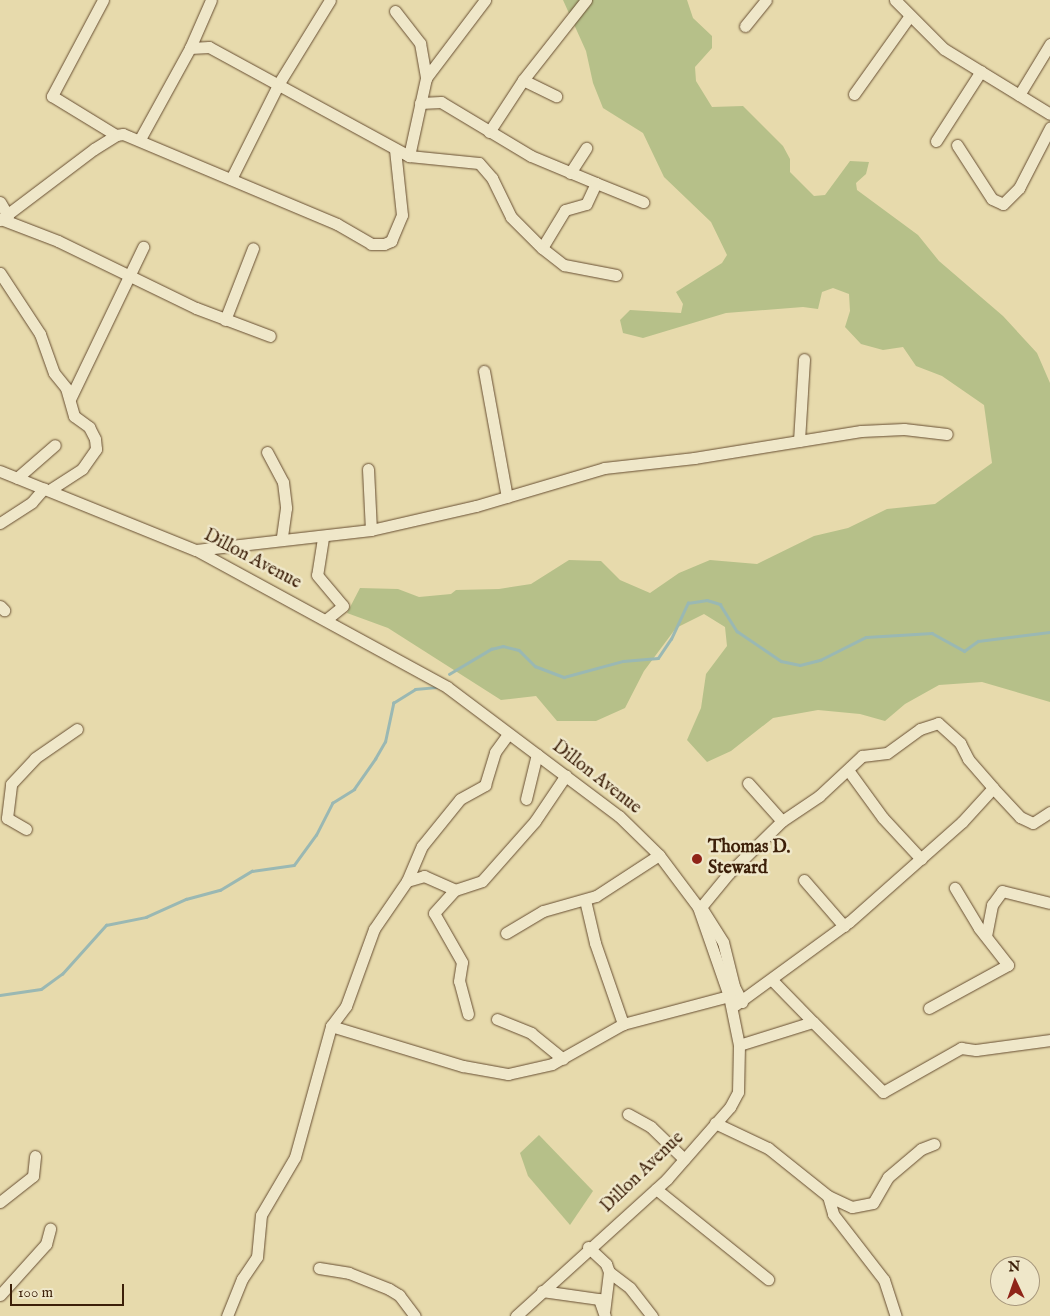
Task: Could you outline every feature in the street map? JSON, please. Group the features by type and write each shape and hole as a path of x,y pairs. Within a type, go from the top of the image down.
{"street":[{"path":"103,0 52,96 116,135 140,139 337,224 371,244 384,244 391,241 402,214 395,149"},
{"path":"140,139 190,48 211,0"},
{"path":"231,179 279,84 330,0"},
{"path":"426,78 485,0"},
{"path":"489,132 523,80 586,0"},
{"path":"745,26 766,0"},
{"path":"896,0 909,17 944,49 1050,114"},
{"path":"395,11 420,43 426,78 409,156"},
{"path":"854,94 909,17"},
{"path":"1019,95 1050,44"},
{"path":"190,48 209,47 409,156 479,163 492,178 511,218 542,248 564,265 616,275"},
{"path":"936,141 980,71"},
{"path":"523,80 556,96"},
{"path":"420,103 441,102 489,132 570,173 643,202"},
{"path":"957,145 992,199 1003,204 1019,188 1050,128"},
{"path":"3,219 68,167 116,135"},
{"path":"570,173 586,148"},
{"path":"542,248 565,210 586,204 596,183"},
{"path":"0,202 3,219"},
{"path":"3,219 58,241 225,320 270,336"},
{"path":"70,399 142,247"},
{"path":"225,320 253,248"},
{"path":"0,273 40,334 54,373 70,399 72,411 89,427 96,448 82,469 47,489 32,502 0,523"},
{"path":"798,441 804,360"},
{"path":"484,371 507,497"},
{"path":"196,550 282,538 323,538 371,530 507,497 604,468 668,462 861,430 904,429 947,434"},
{"path":"17,478 55,445"},
{"path":"267,452 283,482 286,508 282,538"},
{"path":"368,470 371,530"},
{"name":"Dillon Avenue","path":"0,471 196,550 447,687 619,816 660,855 698,908 734,1002 739,1046 738,1092 715,1123 656,1189 588,1247 516,1316"},
{"path":"323,538 319,580 343,606 326,620"},
{"path":"734,1002 734,986 723,942 701,907 729,872 782,821 819,796 862,756 887,753 920,729 938,723 960,743 968,759 1020,817 1033,823 1050,812"},
{"path":"0,790 11,784 35,758 77,729"},
{"path":"227,1316 242,1279 257,1258 261,1215 295,1157 331,1026 346,1006 374,929 408,881 422,846 460,799 485,785 495,752 508,734"},
{"path":"526,799 536,754"},
{"path":"848,770 883,818 921,858"},
{"path":"468,1014 459,981 462,962 434,913 455,890 482,881 535,822 566,775"},
{"path":"748,783 782,821"},
{"path":"11,784 3,816 26,829"},
{"path":"331,1026 485,1072 508,1074 536,1069 563,1059 623,1024 734,1002 772,980 844,926 962,822 994,788"},
{"path":"506,933 543,911 585,900 631,876 660,855"},
{"path":"408,881 424,876 455,890"},
{"path":"804,880 844,926"},
{"path":"929,1008 1008,965 986,936 955,888"},
{"path":"986,936 992,905 1002,891 1050,903"},
{"path":"585,900 595,943 623,1024"},
{"path":"772,980 883,1092 961,1048 976,1050 1050,1040"},
{"path":"497,1019 531,1033 563,1059"},
{"path":"739,1046 813,1022"},
{"path":"628,1114 651,1127 684,1159"},
{"path":"715,1123 768,1148 828,1196 852,1207 872,1203 895,1171 921,1149 934,1144"},
{"path":"0,1202 32,1176 35,1156"},
{"path":"656,1189 768,1279"},
{"path":"828,1196 833,1214 884,1280 896,1316"},
{"path":"0,1295 46,1244 50,1229"},
{"path":"588,1247 606,1264 609,1272 604,1314"},
{"path":"319,1268 349,1273 390,1289 399,1295 415,1316"},
{"path":"609,1272 630,1288 652,1316"},
{"path":"542,1291 599,1299 604,1314"}],"green space":[{"path":"563,0 687,0 693,18 712,36 712,48 695,67 696,81 712,107 743,106 783,146 790,159 790,172 814,196 825,195 850,161 869,162 866,174 856,183 857,190 918,235 939,261 1003,316 1037,353 1050,383 1050,702 982,682 939,685 905,704 885,721 860,714 818,710 773,718 731,751 707,762 687,740 701,708 706,674 727,646 725,627 704,614 676,628 644,671 625,708 596,721 557,721 536,696 501,700 388,628 347,613 360,588 398,589 419,597 451,594 456,590 499,589 531,584 569,560 601,561 620,580 650,593 679,573 710,560 757,564 814,536 848,528 887,509 935,504 992,463 984,405 942,376 916,366 903,347 883,350 861,344 845,327 850,311 849,294 833,288 822,292 818,309 803,307 726,313 643,338 623,333 620,320 630,310 681,313 683,304 676,292 722,263 727,255 711,222 664,177 643,133 603,108 593,83 586,51"},
{"path":"539,1135 593,1191 570,1225 528,1176 520,1153"}],"waterway":[{"path":"449,674 491,649 503,646 519,650 535,666 564,677 623,661 658,658 671,639 688,603 707,600 720,604 737,631 781,661 800,665 820,660 866,637 932,633 964,651 978,641 1050,632"},
{"path":"0,995 41,989 62,974 106,925 146,917 186,899 220,890 252,871 294,865 316,835 332,803 354,789 375,759 385,742 393,703 415,689 436,687"}],"place":[{"name":"Thomas D. Steward","path":"697,859"}]}
